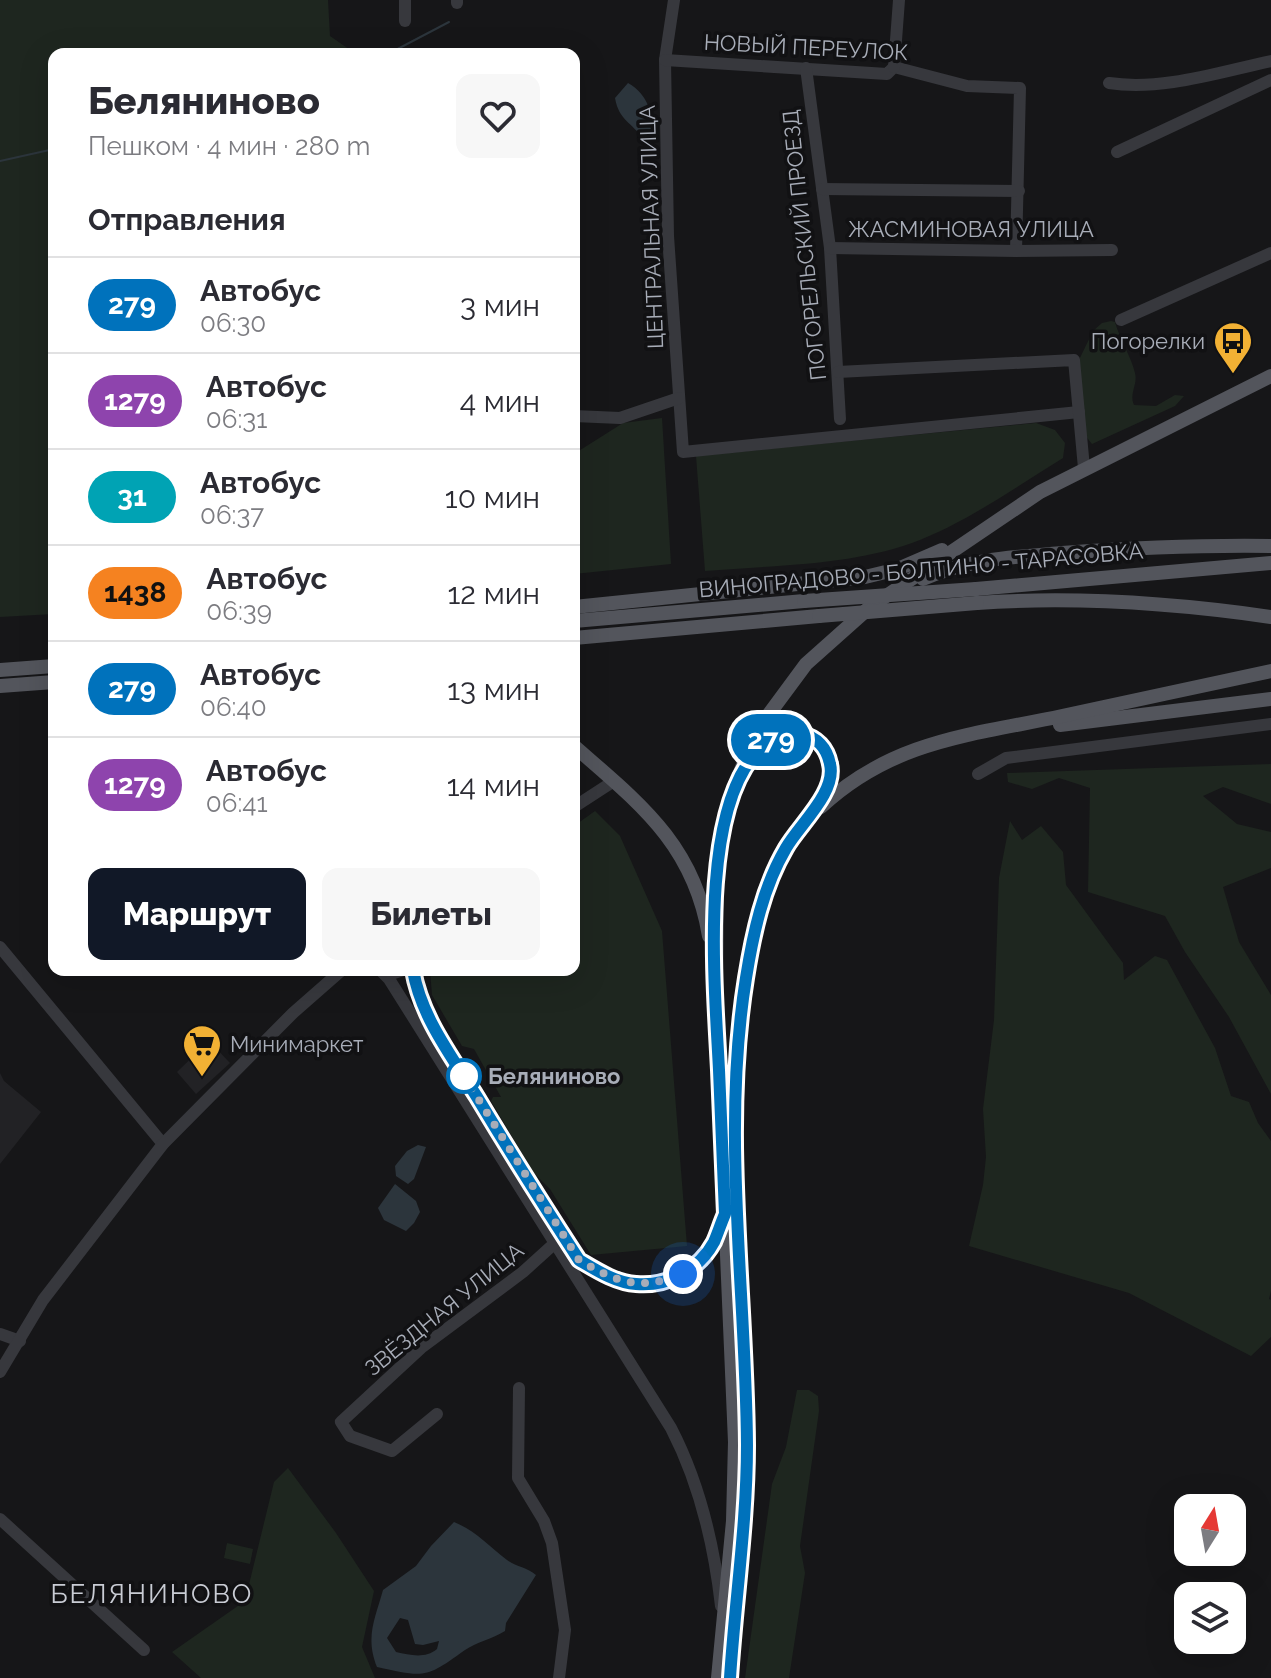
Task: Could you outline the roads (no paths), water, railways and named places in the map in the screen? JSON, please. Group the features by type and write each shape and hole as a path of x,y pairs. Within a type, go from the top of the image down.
{"main road":[{"path":"730,1678 728,1626 735,1442 715,978 717,877 723,829 755,733 806,664 875,603 1040,492 1271,376"},
{"path":"580,606 865,577 898,569 972,538"},
{"path":"875,603 935,574 985,561 1132,548 1271,546"},
{"name":"ВИНОГРАДОВО - БОЛТИНО - ТАРАСОВКА","path":"580,637 819,616 1141,574 1271,563"},
{"path":"1141,574 1271,569"},
{"name":"ВИНОГРАДОВО - БОЛТИНО - ТАРАСОВКА","path":"580,620 804,601 976,596 1104,601 1216,609 1271,617"},
{"path":"5,670 48,666"},
{"path":"804,823 838,791 873,767 944,739 1271,671"},
{"path":"6,686 48,682"},
{"path":"944,739 1271,699"},
{"path":"718,1678 746,1522 747,1444 735,1142 737,1059 746,977 762,901 785,849 826,792 832,768 820,742 811,736 794,733 766,743 749,759 735,786"},
{"path":"580,751 668,835 686,861 699,892 715,978"}],"street":[{"path":"405,0 405,21"},
{"name":"ЦЕНТРАЛЬНАЯ УЛИЦА","path":"674,0 665,60 668,236 683,452 1079,412"},
{"path":"894,67 899,0"},
{"name":"НОВЫЙ ПЕРЕУЛОК","path":"665,60 887,74 894,67 967,86 1020,88 1016,251"},
{"path":"1109,83 1178,81 1271,61"},
{"name":"ПОГОРЕЛЬСКИЙ ПРОЕЗД","path":"806,68 830,248 840,419"},
{"path":"1117,152 1271,80"},
{"path":"822,189 1019,191"},
{"name":"ЖАСМИНОВАЯ УЛИЦА","path":"830,248 1112,250"},
{"path":"1121,320 1271,253"},
{"path":"838,372 1074,360 1084,468"},
{"path":"580,416 620,418 679,398"},
{"path":"978,774 1006,758 1271,724"},
{"path":"580,803 614,781"},
{"path":"0,947 163,1144"},
{"path":"0,1372 43,1300 163,1144 293,1013 335,976"},
{"path":"385,976 654,1400 689,1464 708,1526 728,1626"},
{"path":"414,976 423,1006 445,1046 579,1260 604,1275 634,1285 662,1282 683,1274 701,1260 713,1244 725,1214"},
{"path":"144,1120 165,1129 183,1124"},
{"name":"ЗВЁЗДНАЯ УЛИЦА","path":"437,1414 392,1451 350,1436 341,1422 421,1348 523,1272 555,1243"},
{"path":"0,1334 20,1341"},
{"path":"519,1388 518,1478 544,1521 552,1543 565,1630 559,1678"},
{"path":"0,1519 144,1650"}],"waterway":[{"path":"399,48 449,22"},
{"path":"0,161 48,150"}],"place":[{"name":"Погорелки","path":"1233,375"},
{"name":"Беляниново","path":"464,1076"},
{"name":"Минимаркет","path":"202,1078"}],"district":[{"name":"БЕЛЯНИНОВО","path":"152,1594"}]}
